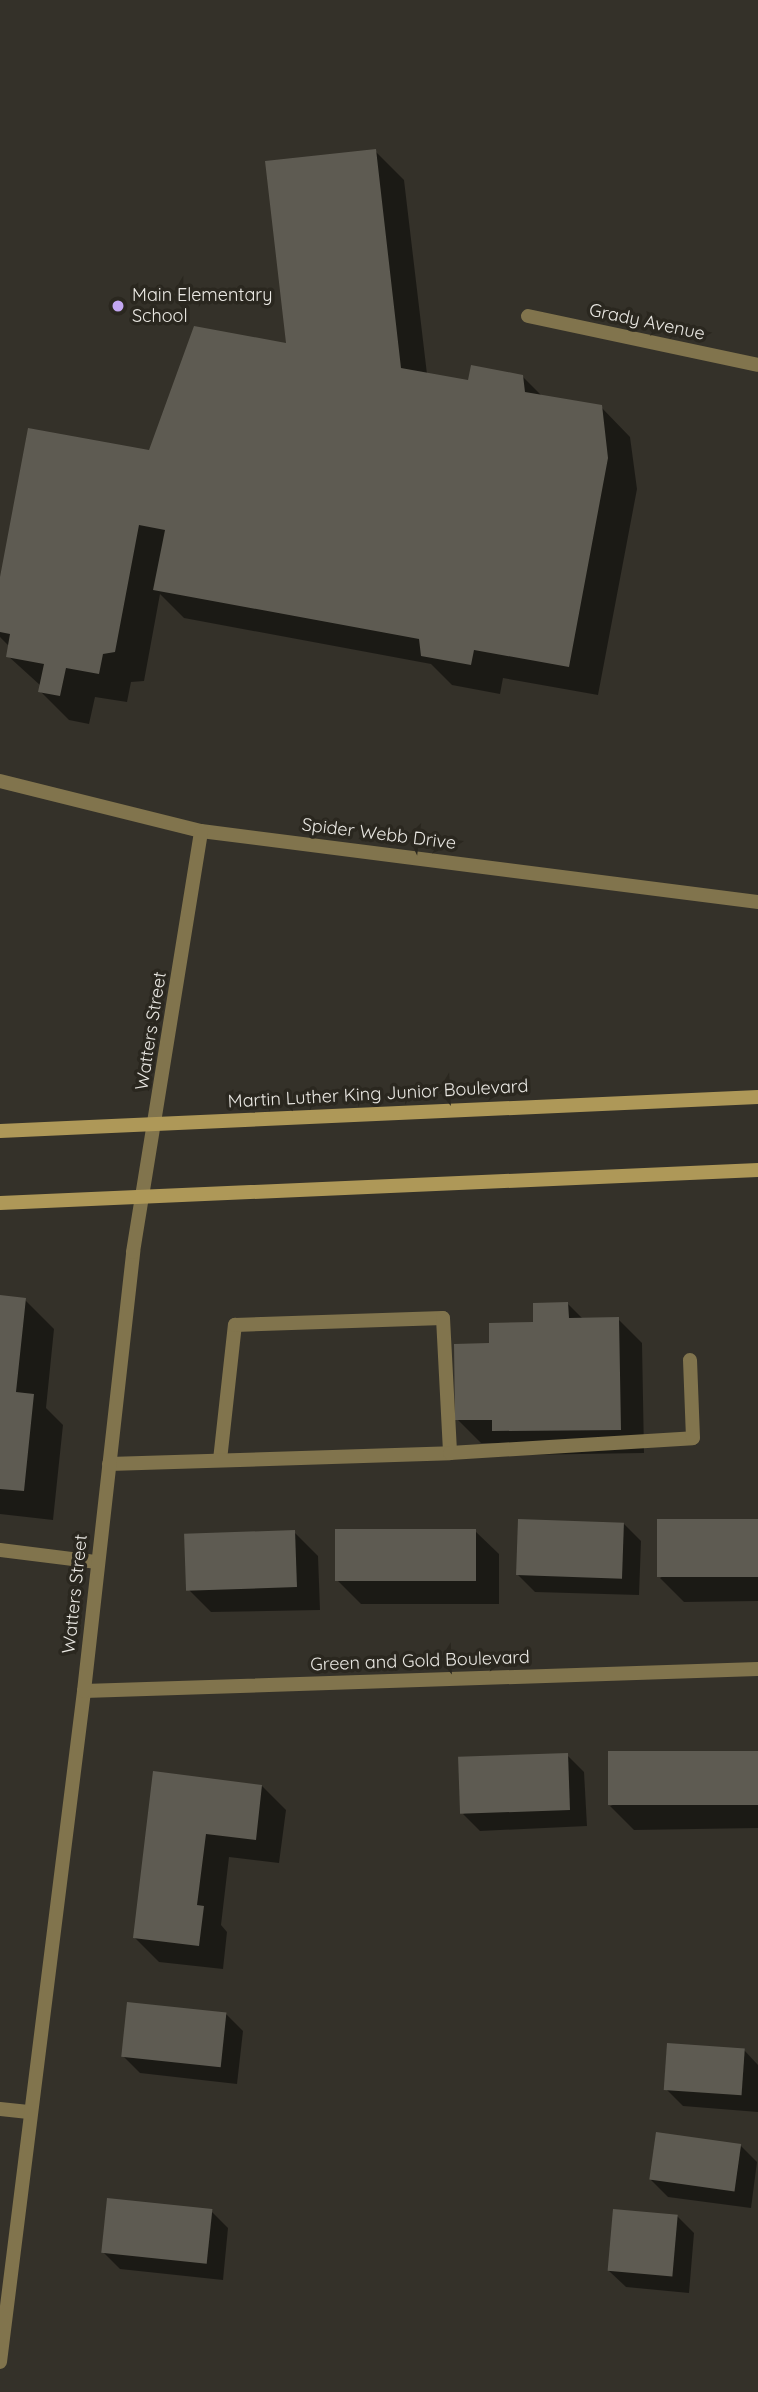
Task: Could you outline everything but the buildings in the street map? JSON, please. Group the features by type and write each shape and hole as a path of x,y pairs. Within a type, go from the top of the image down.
{"main road":[{"name":"Martin Luther King Junior Boulevard","path":"0,1130 758,1097"},
{"path":"0,1203 758,1170"}],"street":[{"name":"Grady Avenue","path":"528,316 758,365"},
{"name":"Spider Webb Drive","path":"0,781 201,831 758,902"},
{"name":"Watters Street","path":"0,2362 84,1691 97,1562 142,1197 156,1124 201,831"},
{"path":"220,1460 235,1325 443,1318 450,1453"},
{"path":"109,1464 450,1453 693,1438 690,1360"},
{"path":"0,1550 97,1562"},
{"name":"Green and Gold Boulevard","path":"84,1691 758,1669"},
{"path":"0,2109 31,2112"}],"place":[{"name":"Main Elementary School","path":"118,306"}]}
